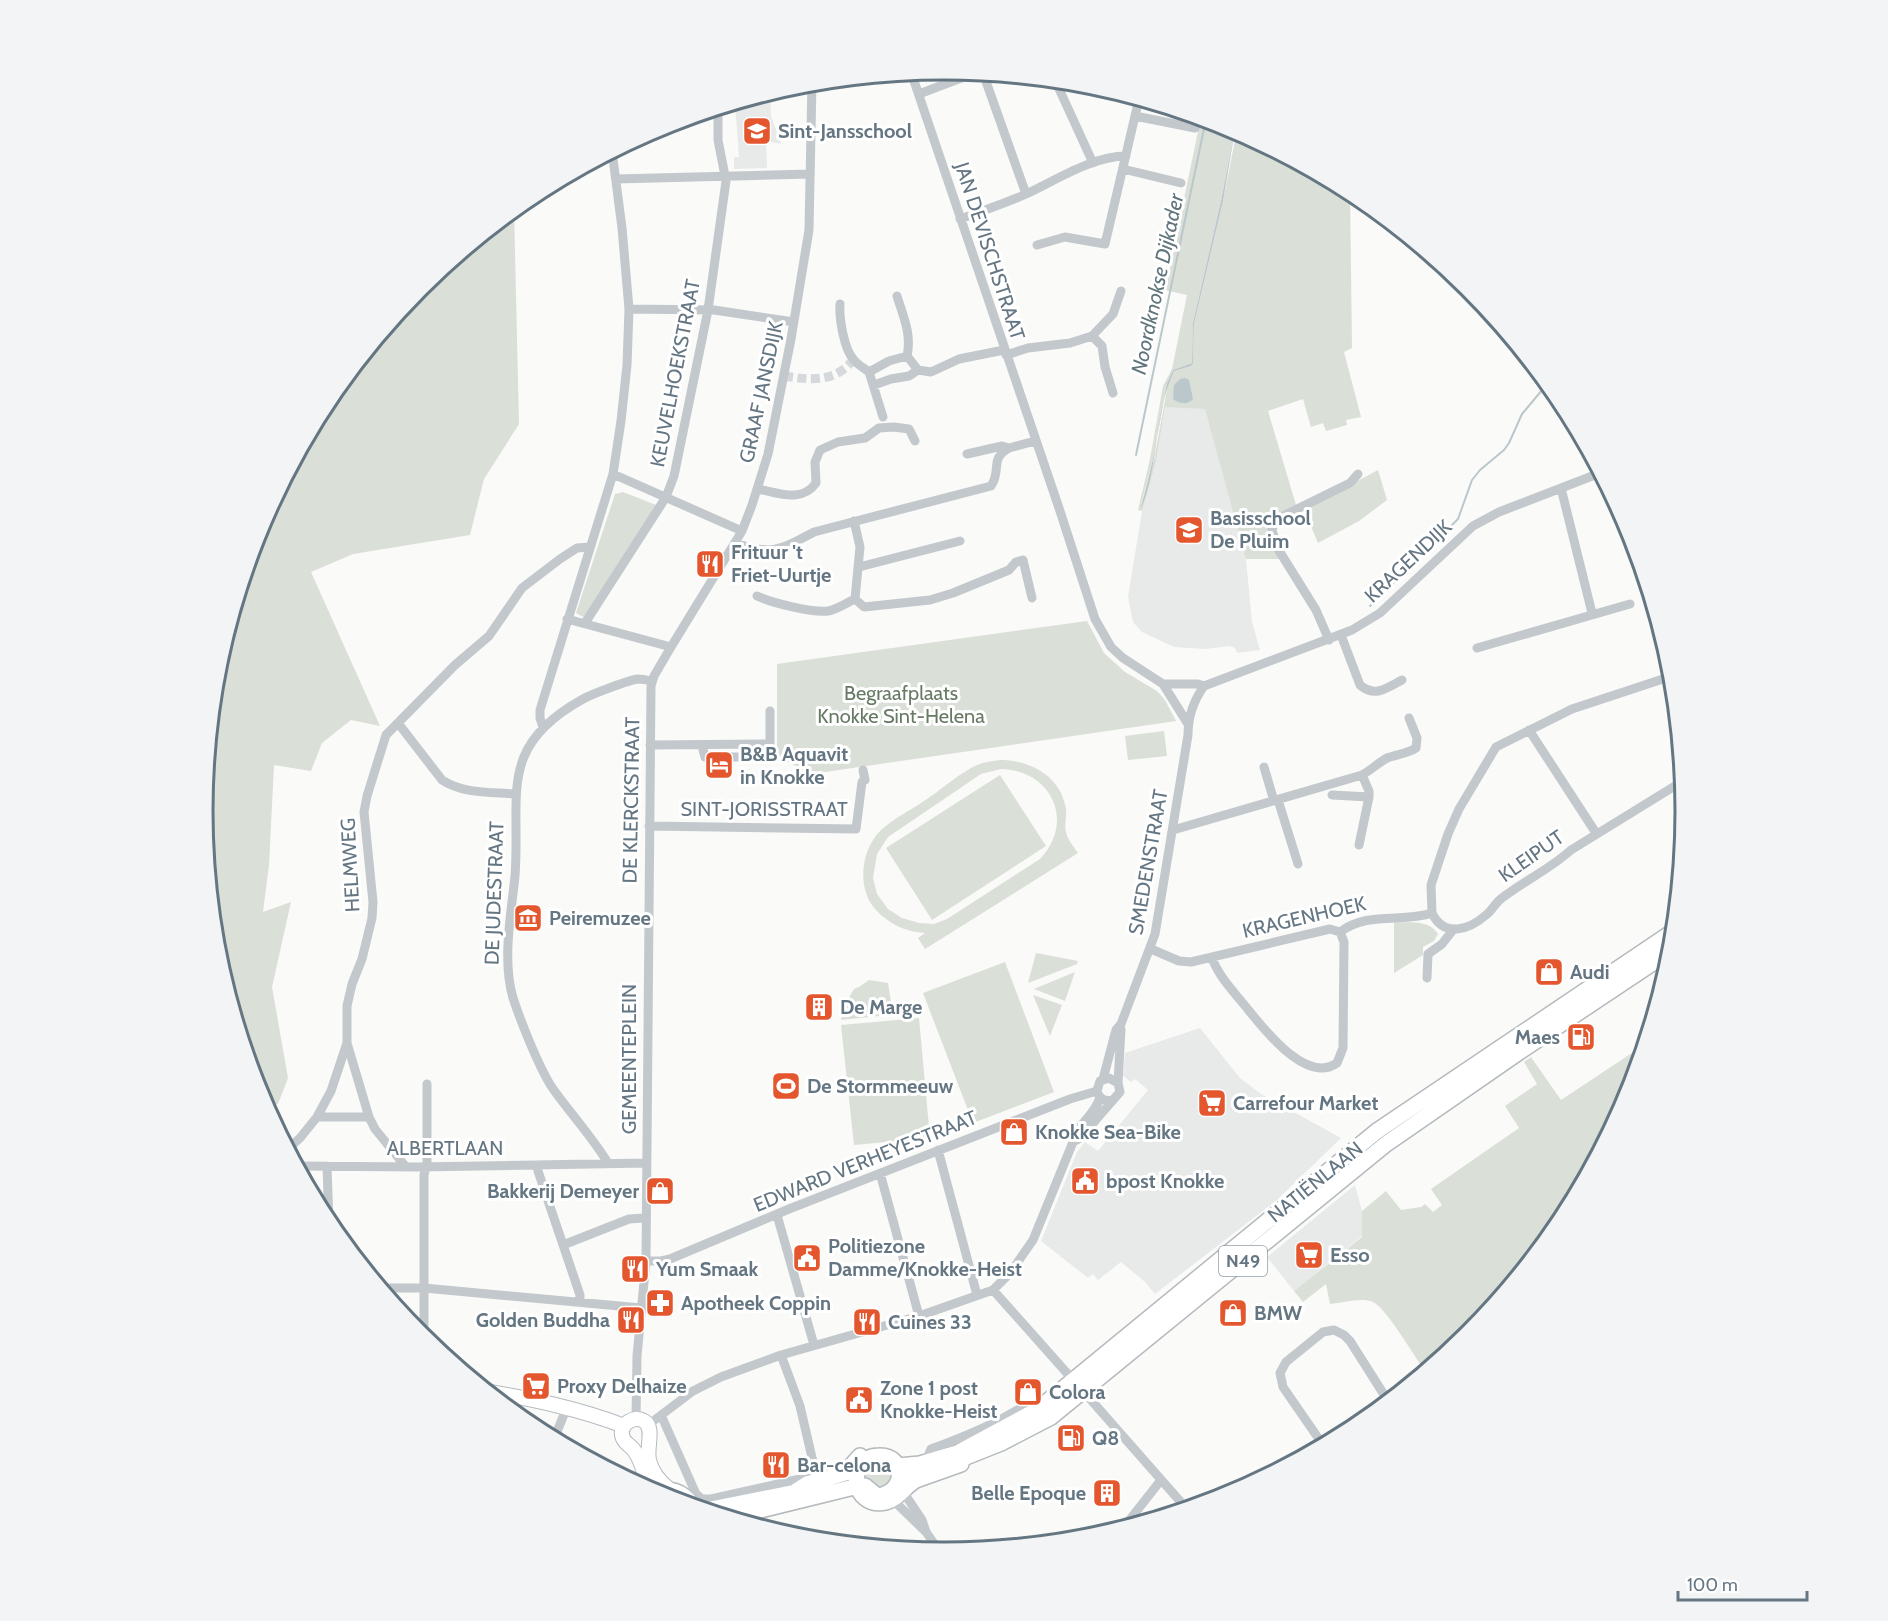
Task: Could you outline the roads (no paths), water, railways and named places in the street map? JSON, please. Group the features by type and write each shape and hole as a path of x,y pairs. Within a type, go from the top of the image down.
{"main road":[{"name":"NATIËNLAAN","path":"855,1483 865,1486 872,1493 883,1495 898,1484 972,1450 1041,1424 1079,1386 1279,1210 1377,1131 1664,938"},
{"name":"NATIËNLAAN","path":"928,1456 972,1450 1042,1406 1079,1386 1386,1144 1660,958"},
{"path":"506,1395 550,1402 566,1411"},
{"path":"520,1405 566,1411 632,1426 651,1435 643,1446 632,1447 625,1443 632,1426"},
{"path":"647,1443 654,1474 667,1487"},
{"path":"632,1447 644,1477"},
{"name":"N49","path":"855,1483 862,1454 873,1449 891,1452 908,1460 928,1456"},
{"name":"N49","path":"855,1483 865,1461 875,1456 887,1458 898,1484"},
{"name":"N49","path":"723,1507 798,1496 807,1484 816,1478 855,1483"},
{"name":"N49","path":"743,1513 798,1496 803,1491 855,1483"}],"street":[{"path":"919,94 949,80"},
{"name":"JAN DEVISCHSTRAAT","path":"914,81 1095,619 1111,647 1130,665 1163,684 1188,724"},
{"path":"986,81 1026,194"},
{"path":"1059,89 1094,162"},
{"name":"GRAAF JANSDIJK","path":"652,681 742,531 758,489 771,440 809,230 812,92"},
{"path":"1037,246 1065,237 1105,244 1138,105"},
{"name":"KEUVELHOEKSTRAAT","path":"585,623 666,497 674,476 708,310 726,181 718,140 718,115"},
{"path":"1135,116 1195,128"},
{"path":"960,219 1003,204 1094,162 1110,156 1126,156"},
{"path":"543,727 540,710 613,474 627,370 629,309 613,159"},
{"path":"1123,169 1181,183"},
{"path":"616,179 810,174"},
{"path":"874,385 909,376 918,370 931,372 959,359 1070,343 1092,336 1113,314 1121,291"},
{"path":"897,296 908,332 907,356 918,370"},
{"path":"840,304 840,317 849,353 853,360 869,372 874,385 883,417 879,428"},
{"path":"629,309 708,310 794,322"},
{"path":"1092,336 1102,346 1105,367 1113,393"},
{"path":"869,372 889,361 907,356"},
{"path":"883,417 891,420 894,427"},
{"path":"758,489 792,496 804,494 816,483 815,462 820,450 838,442 865,438 879,428 909,429 915,441"},
{"path":"735,543 754,550 772,551 787,547 813,532 991,486 996,478 999,456 1009,448 1035,441"},
{"path":"967,454 1002,446 1009,448"},
{"path":"613,474 742,531"},
{"path":"1329,640 1316,610 1278,549 1272,530 1279,518 1350,483 1358,474"},
{"name":"KRAGENDIJK","path":"1163,684 1204,686 1341,635 1380,613 1473,526 1493,514 1594,475"},
{"path":"1561,488 1592,613"},
{"path":"854,521 860,547 855,599"},
{"path":"859,567 960,541"},
{"name":"HELMWEG","path":"293,1144 317,1117 331,1091 347,1043 347,1006 372,918 373,902 364,812 386,735 455,665 489,636 522,588 577,548 590,547"},
{"path":"855,599 864,607 930,600 1010,570 1016,562 1023,560 1032,598"},
{"path":"757,596 777,603 822,611 842,606 855,599"},
{"path":"1477,648 1592,613 1630,604"},
{"path":"567,619 671,647"},
{"path":"1341,635 1360,685 1365,689 1374,693 1380,692 1402,680"},
{"name":"DE JUDESTRAAT","path":"608,1163 551,1086 542,1070 513,998 508,954 515,869 516,779 523,755 530,743 543,727 576,703 591,694 637,679 652,681"},
{"path":"1453,930 1442,926 1432,913 1431,885 1459,809 1496,747 1572,709 1663,679"},
{"name":"DE KLERCKSTRAAT","path":"647,956 652,681"},
{"name":"SMEDENSTRAAT","path":"1102,1079 1116,1030 1121,1024 1151,949 1173,830 1188,724 1195,702 1204,686"},
{"path":"650,745 770,744 770,711"},
{"path":"1173,830 1362,775 1370,767 1387,758 1410,752 1416,748 1418,738 1409,718"},
{"path":"398,723 448,785 463,790 515,794"},
{"path":"1530,730 1596,833"},
{"path":"702,746 705,757 767,757"},
{"path":"1264,767 1298,864"},
{"name":"SINT-JORISSTRAAT","path":"649,826 856,829 862,782 865,780 863,770"},
{"path":"1359,845 1369,797 1369,791 1362,775"},
{"name":"KLEIPUT","path":"1427,978 1428,954 1442,944 1453,930 1465,928 1488,915 1500,899 1596,833 1674,786"},
{"path":"1332,795 1369,797"},
{"name":"KRAGENHOEK","path":"1151,949 1185,962 1212,958 1330,929 1340,932 1349,925 1365,921 1432,913"},
{"path":"1212,958 1219,973 1278,1046 1314,1067 1325,1068 1337,1063 1343,1048 1344,942 1340,932"},
{"name":"GEMEENTEPLEIN","path":"632,1426 646,1261 647,956"},
{"name":"SMEDENSTRAAT","path":"1118,1083 1121,1024"},
{"path":"347,1043 369,1117 375,1129 406,1167"},
{"path":"632,1426 661,1415 706,1384 781,1355 920,1316 993,1290 1017,1265 1033,1240 1078,1128 1094,1111 1098,1084 1102,1079 1109,1078 1118,1083 1120,1092 1080,1138 1073,1142"},
{"path":"424,1323 427,1084"},
{"path":"1098,1094 1106,1101 1113,1100"},
{"name":"EDWARD VERHEYESTRAAT","path":"646,1261 670,1259 880,1173 1070,1099 1098,1094"},
{"path":"317,1117 369,1117"},
{"path":"938,1150 977,1295"},
{"name":"GEMEENTEPLEIN","path":"593,1163 646,1163"},
{"name":"ALBERTLAAN","path":"306,1166 425,1167 593,1163"},
{"path":"537,1165 580,1295 580,1302"},
{"path":"327,1166 328,1204"},
{"path":"880,1173 920,1316"},
{"path":"777,1215 814,1345"},
{"path":"563,1245 629,1219 645,1218"},
{"path":"391,1288 423,1288 641,1308"},
{"path":"993,1290 1181,1502"},
{"path":"1318,1438 1283,1387 1280,1376 1286,1362 1323,1332 1334,1330 1344,1335 1383,1394"},
{"path":"661,1415 696,1494 702,1499 816,1478 800,1406 781,1355"},
{"path":"928,1456 931,1449 974,1434 1010,1416 1035,1399 1042,1406"},
{"path":"558,1431 566,1411"},
{"path":"1132,1517 1161,1480"},
{"path":"898,1484 933,1542"}],"waterway":[{"name":"Noordknokse Dijkader","path":"1136,455 1204,128"},
{"path":"1370,606 1458,519 1472,480 1480,470 1504,450 1522,414 1542,390"}],"tunnel":[{"path":"784,376 822,378 838,373 853,360"}],"place":[{"name":"Sint-Jansschool","path":"757,131"},
{"name":"Basisschool De Pluim","path":"1189,530"},
{"name":"Frituur 't Friet-Uurtje","path":"710,564"},
{"name":"B&B Aquavit in Knokke","path":"719,765"},
{"name":"Peiremuzee","path":"528,918"},
{"name":"Audi","path":"1549,972"},
{"name":"De Marge","path":"819,1007"},
{"name":"Maes","path":"1581,1037"},
{"name":"De Stormmeeuw","path":"786,1086"},
{"name":"Carrefour Market","path":"1212,1103"},
{"name":"Knokke Sea-Bike","path":"1014,1132"},
{"name":"bpost Knokke","path":"1085,1181"},
{"name":"Bakkerij Demeyer","path":"660,1191"},
{"name":"Esso","path":"1309,1255"},
{"name":"Politiezone Damme/Knokke-Heist","path":"807,1258"},
{"name":"Yum Smaak","path":"635,1269"},
{"name":"Apotheek Coppin","path":"660,1303"},
{"name":"BMW","path":"1233,1313"},
{"name":"Golden Buddha","path":"631,1320"},
{"name":"Cuines 33","path":"867,1322"},
{"name":"Proxy Delhaize","path":"536,1386"},
{"name":"Colora","path":"1028,1392"},
{"name":"Zone 1 post Knokke-Heist","path":"859,1400"},
{"name":"Q8","path":"1071,1438"},
{"name":"Bar-celona","path":"776,1465"},
{"name":"Belle Epoque","path":"1107,1493"}],"park label":[{"name":"Begraafplaats Knokke Sint-Helena","path":"901,704"}]}
